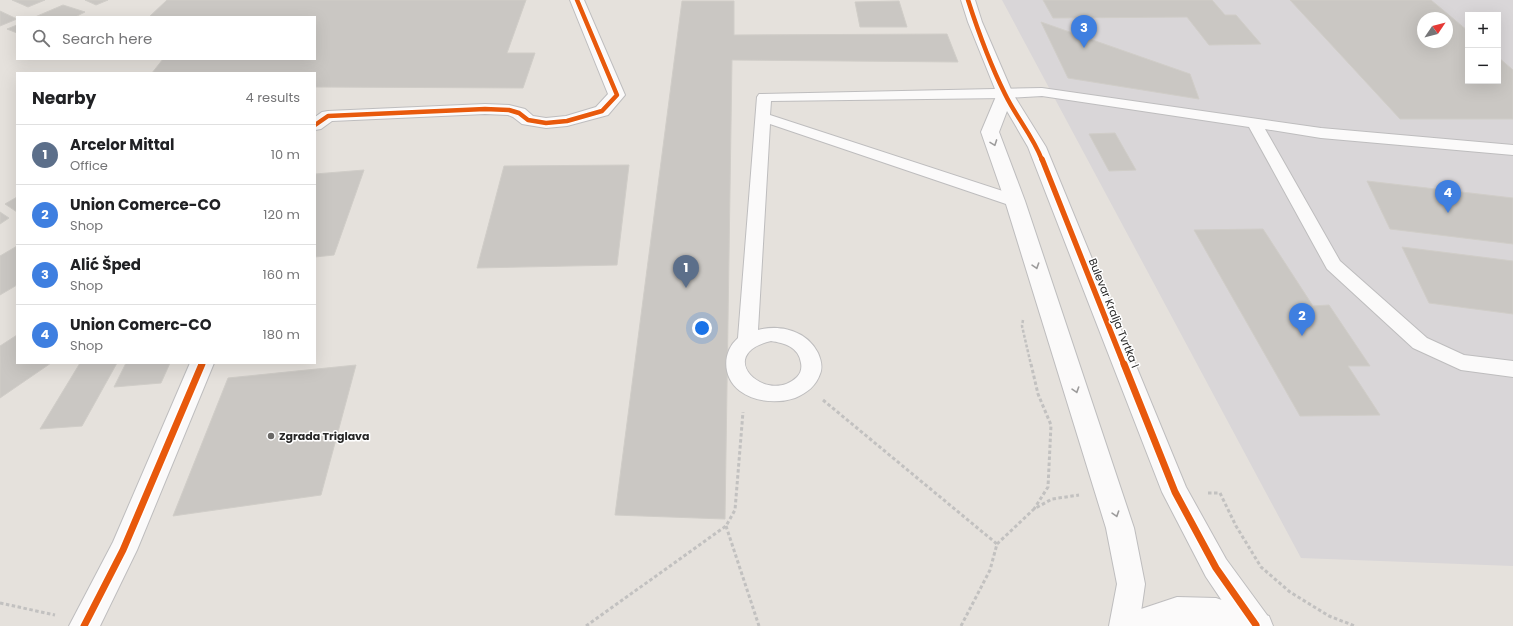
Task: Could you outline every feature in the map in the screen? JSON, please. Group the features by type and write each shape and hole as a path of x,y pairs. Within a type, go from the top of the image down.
{"street":[{"path":"316,124 328,116 485,109 509,110 519,113 528,120 546,123 567,121 602,111 617,96 585,24 577,0"},
{"name":"Bulevar Kralja Tvrtka I","path":"968,0 975,22 1005,94 1037,147 1175,492 1216,568 1257,626"},
{"path":"1005,94 990,132 1015,200 1120,528 1131,584 1124,626"},
{"path":"85,624 123,550 202,364"},
{"path":"1139,626 1145,621 1177,610 1216,612 1257,626"}],"lane":[{"path":"748,341 764,97 1005,94 1042,92 1321,133 1513,150"},
{"path":"763,117 1015,200"},
{"path":"1254,122 1333,265 1420,343 1461,362 1513,369"},
{"path":"771,334 783,335 795,340 804,347 810,355 811,365 809,375 802,384 792,390 780,393 767,393 755,390 745,384 738,376 735,366 738,352 748,341 759,336 771,334"}],"path":[{"path":"1023,320 1022,326 1038,394 1051,425 1048,487 1034,509"},
{"path":"586,626 726,526 735,510 745,384"},
{"path":"802,384 998,544"},
{"path":"726,526 759,626"},
{"path":"0,603 85,624"}],"shaded area":[{"path":"1002,0 1513,0 1513,566 1301,558"}],"building":[{"path":"12,0 45,0 28,7"},
{"path":"85,0 108,0 96,5"},
{"path":"167,0 526,0 507,53 535,53 523,88 316,87 316,72 153,72 162,60 316,60 316,16 150,16"},
{"path":"1043,0 1212,0 1225,15 1236,15 1261,44 1209,45 1187,17 1053,18"},
{"path":"1290,0 1431,0 1445,12 1417,12 1417,48 1453,48 1453,18 1465,28 1465,84 1501,84 1501,60 1513,70 1513,119 1400,119"},
{"path":"682,1 734,1 734,35 947,34 958,62 732,60 725,519 615,515"},
{"path":"899,1 907,27 860,27 855,2"},
{"path":"63,5 85,12 77,16 37,16"},
{"path":"0,11 16,19 16,19 0,26"},
{"path":"1041,22 1190,74 1199,99 1068,78"},
{"path":"16,25 16,33 7,29"},
{"path":"1115,133 1136,170 1109,171 1089,134"},
{"path":"629,165 617,265 477,268 504,166"},
{"path":"364,170 334,255 316,257 316,174"},
{"path":"1367,181 1513,198 1513,244 1390,229"},
{"path":"16,198 16,211 5,204"},
{"path":"0,212 9,218 0,224"},
{"path":"1263,229 1313,306 1329,305 1370,366 1348,366 1380,415 1300,416 1194,230"},
{"path":"16,247 16,286 0,295 0,256"},
{"path":"1402,247 1513,261 1513,314 1429,303"},
{"path":"16,336 16,364 50,364 0,398 0,346"},
{"path":"79,364 116,364 82,426 40,429"},
{"path":"126,364 170,364 161,383 114,387"},
{"name":"Zgrada Triglava","path":"356,365 321,495 173,516 228,378"}],"cycle path":[{"path":"316,124 328,116 485,109 509,110 519,113 528,120 546,123 567,121 602,111 617,95 577,0"},
{"path":"968,0 975,22 1005,94 1037,147 1175,492 1216,568 1256,625"},
{"path":"84,626 123,550 202,364"}],"place":[{"name":"Alić Šped","path":"1084,48"},
{"name":"Union Comerc-CO","path":"1448,213"},
{"name":"Arcelor Mittal","path":"686,288"},
{"name":"Union Comerce-CO","path":"1302,336"},
{"name":"Zgrada Triglava","path":"271,436"}]}
